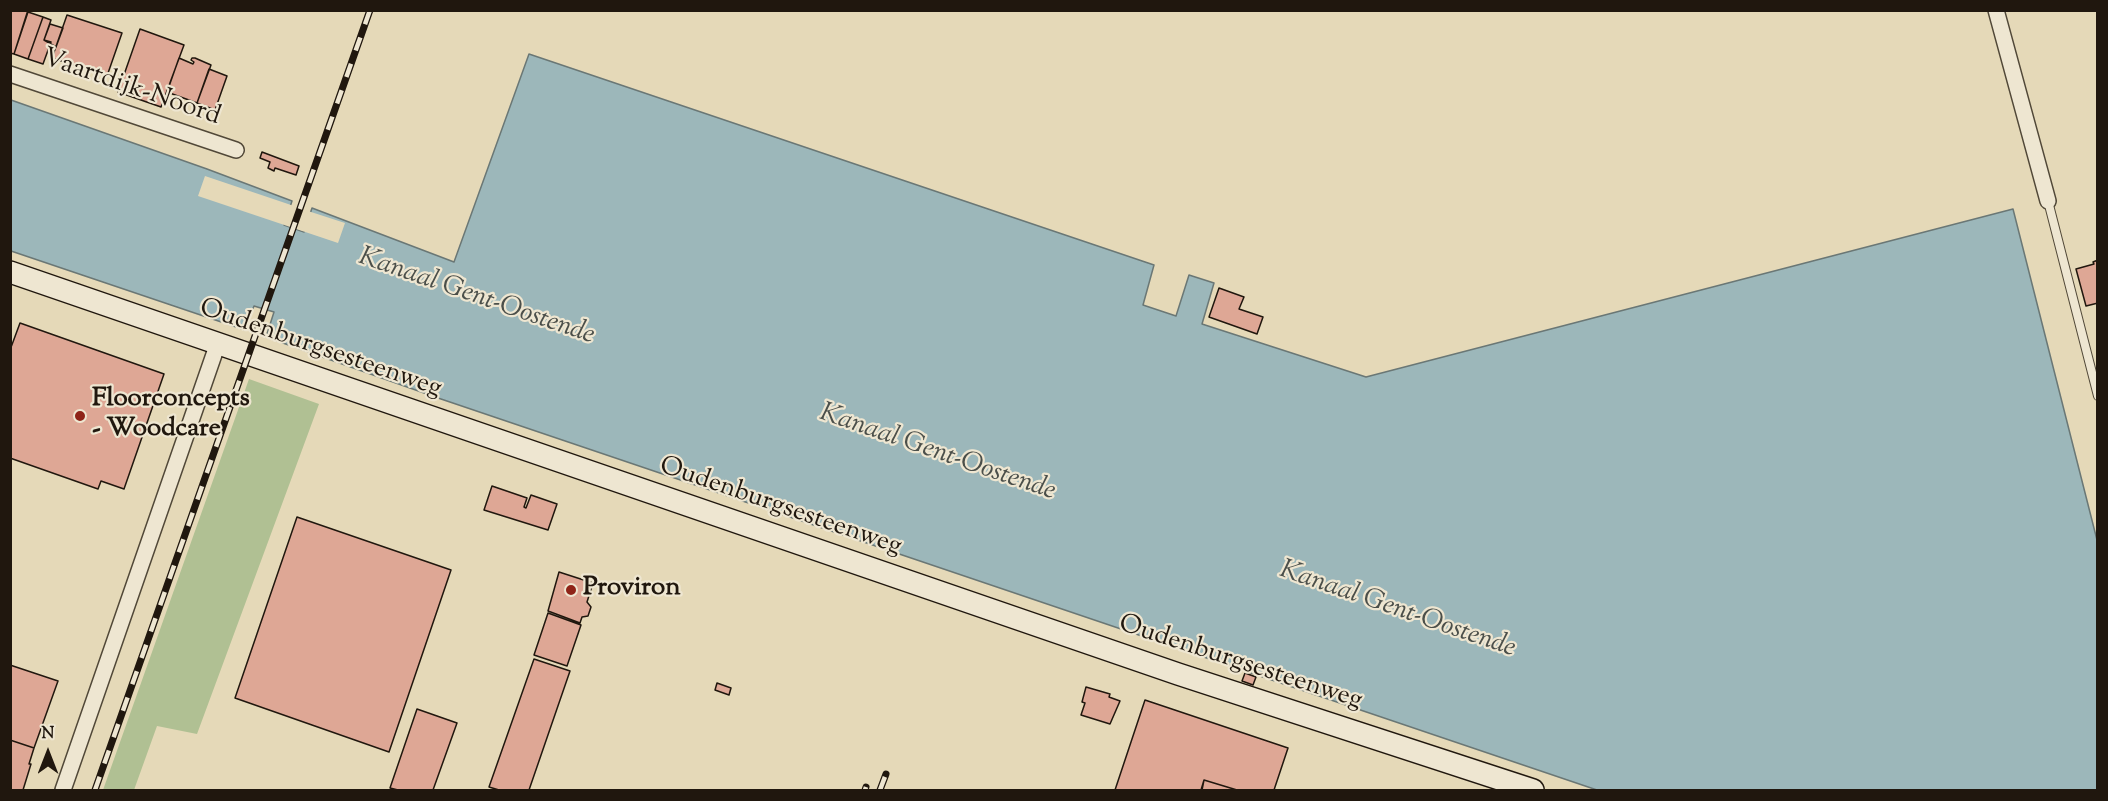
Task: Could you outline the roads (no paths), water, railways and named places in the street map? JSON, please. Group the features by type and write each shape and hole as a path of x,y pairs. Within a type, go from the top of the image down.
{"street":[{"path":"1996,10 2048,201"},
{"name":"Vaartdijk-Noord","path":"10,74 236,150"},
{"name":"Oudenburgsesteenweg","path":"10,272 1489,782 1533,790"},
{"path":"63,790 218,343"}],"lane":[{"path":"2048,201 2097,396"}],"water":[{"name":"Kanaal Gent-Oostende","path":"529,54 1154,265 1143,305 1176,316 1189,275 1214,283 1202,324 1366,377 2013,209 2097,540 2097,790 1597,790 441,399 266,337 274,312 254,306 245,330 11,251 11,100 292,201 284,225 304,232 312,208 454,262"}],"railway":[{"path":"95,790 370,10"},
{"path":"880,790 886,774"}],"place":[{"name":"Floorconcepts - Woodcare","path":"80,416"},
{"name":"Proviron","path":"571,590"}]}
